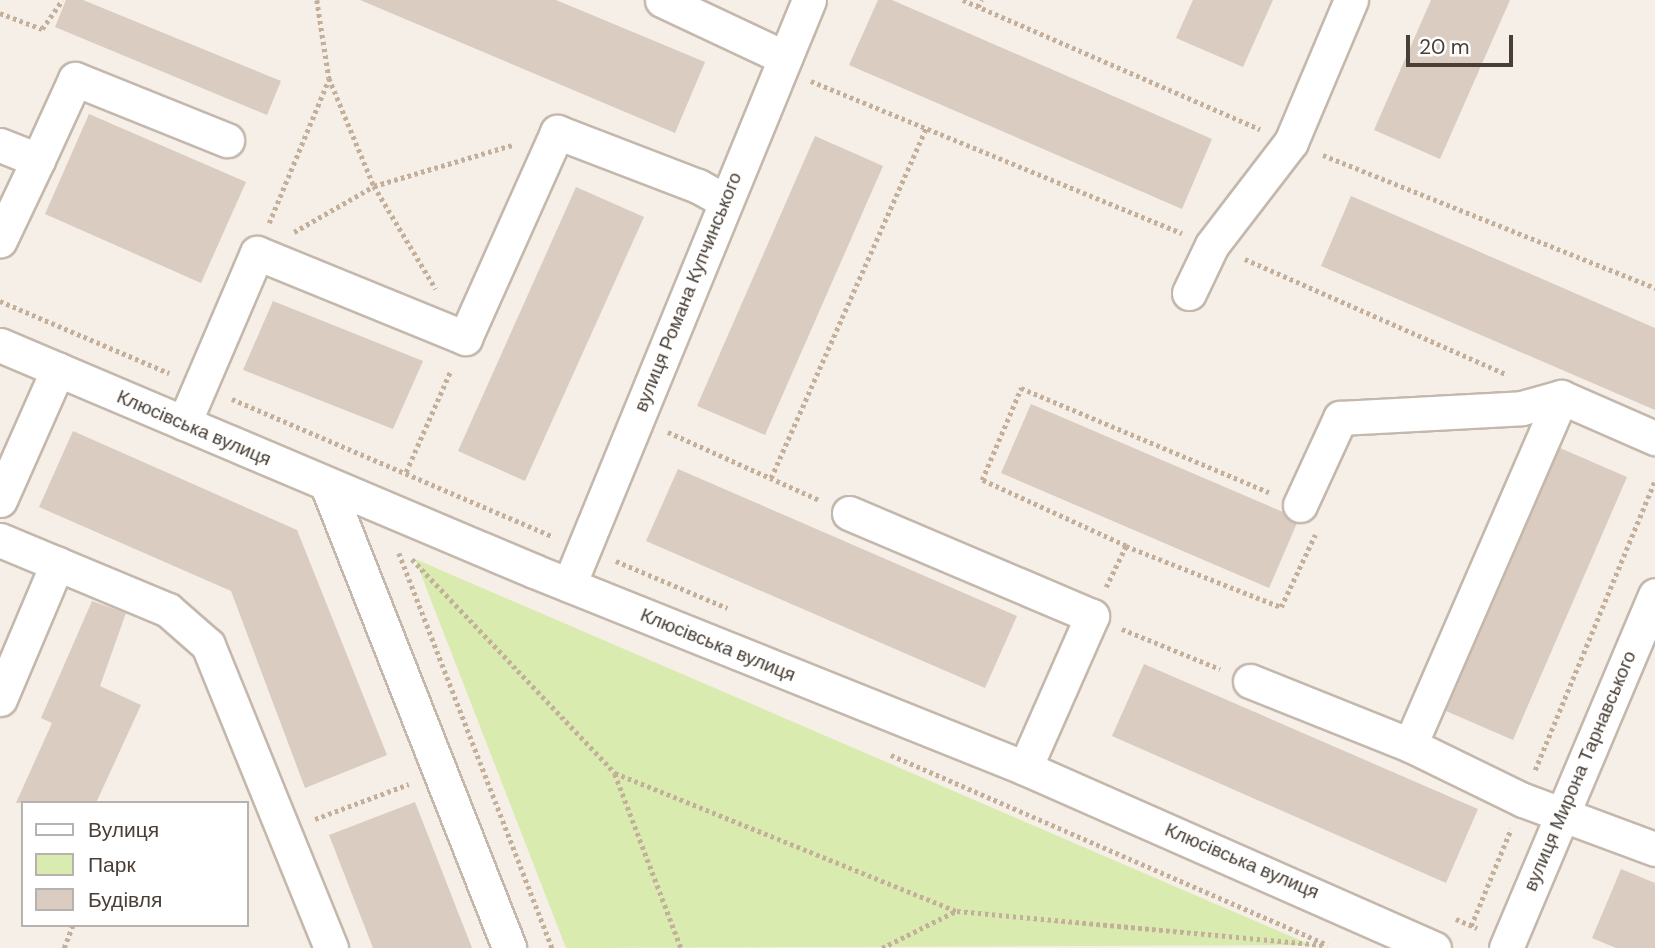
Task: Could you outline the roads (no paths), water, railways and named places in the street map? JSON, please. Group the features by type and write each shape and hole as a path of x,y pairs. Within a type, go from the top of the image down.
{"street":[{"path":"662,0 785,58"},
{"name":"вулиця Романа Купчинського","path":"569,585 723,200 809,0"},
{"path":"1189,293 1212,245 1291,142 1351,0"},
{"path":"0,240 75,79 228,141"},
{"path":"184,423 257,253 466,338 557,132 698,186 723,200"},
{"path":"0,145 38,160"},
{"name":"Клюсівська вулиця","path":"0,345 569,585 1025,768 1434,948"},
{"path":"0,500 58,369"},
{"path":"1300,505 1340,418 1522,408 1561,397 1655,438"},
{"path":"1410,745 1561,397"},
{"path":"327,485 509,948"},
{"path":"849,513 1091,616 1025,768"},
{"path":"0,540 168,610 208,645 331,948"},
{"path":"0,699 57,564"},
{"name":"вулиця Мирона Тарнавського","path":"1506,948 1655,595"},
{"path":"1250,681 1410,745 1561,816 1655,849"}]}
